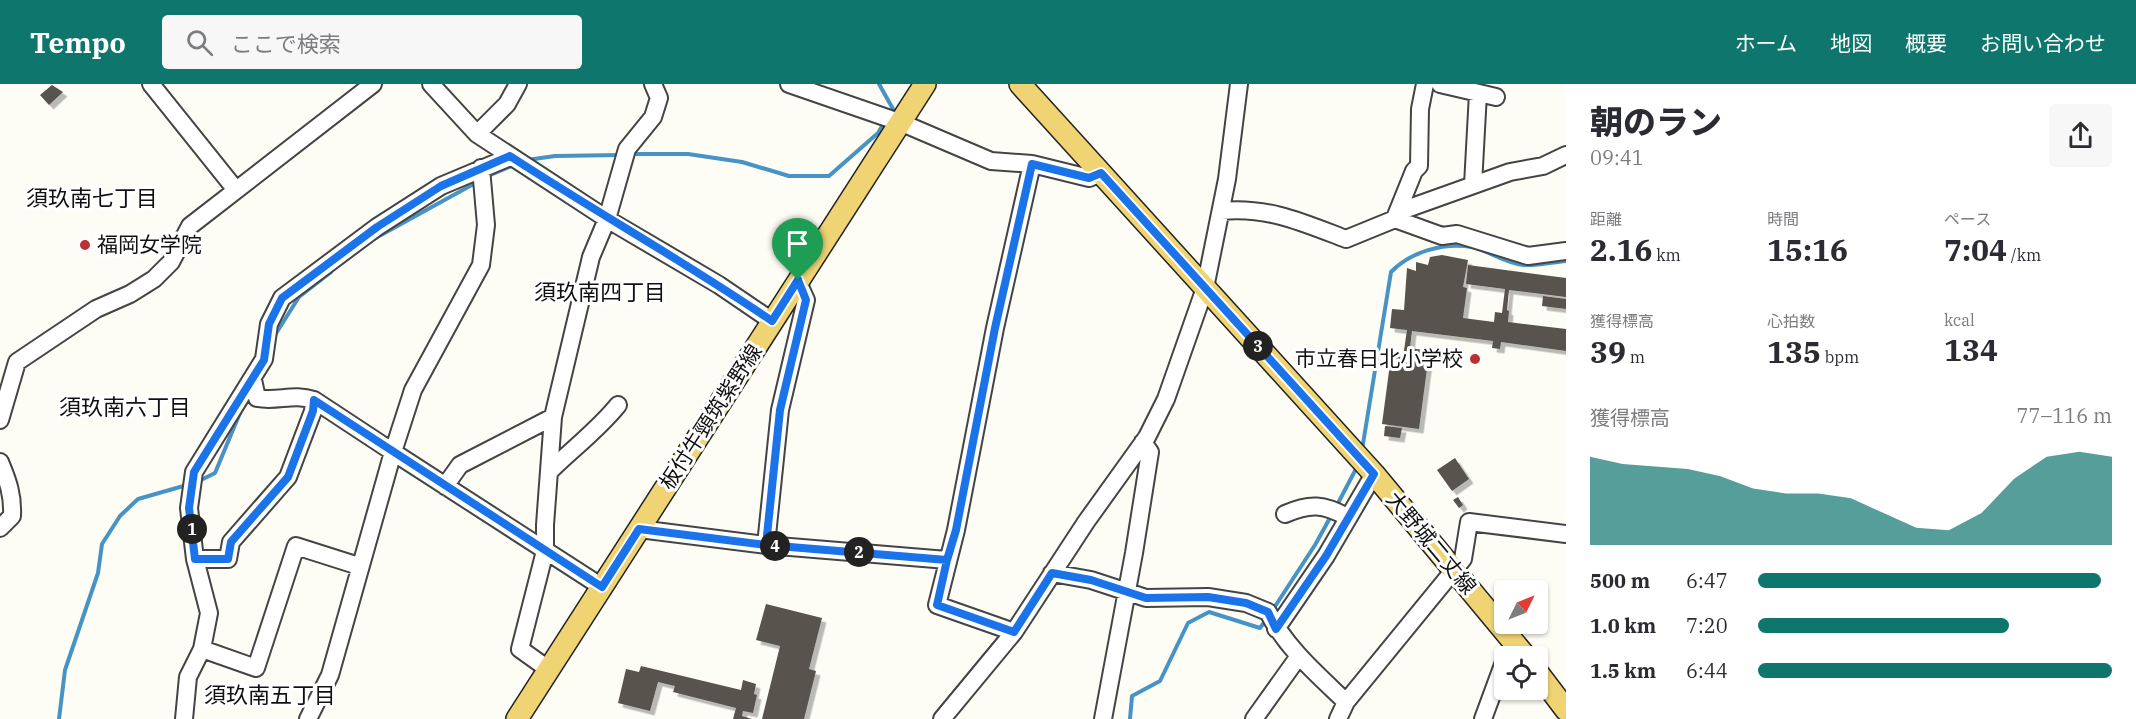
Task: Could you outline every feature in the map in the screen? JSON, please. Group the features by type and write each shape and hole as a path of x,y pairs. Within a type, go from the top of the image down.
{"main road":[{"name":"板付牛頸筑紫野線","path":"517,719 925,84"},
{"name":"大野城二丈線","path":"1020,84 1374,474 1454,572 1507,646"},
{"path":"1548,686 1566,710"}],"street":[{"path":"151,84 236,190"},
{"path":"0,420 17,362 96,309 130,294 154,279 171,262 190,226 373,84"},
{"path":"431,84 477,134 607,219 719,285 772,321"},
{"path":"477,134 507,104 518,84"},
{"path":"548,669 520,649 545,551 553,417 591,256 607,219 627,149 653,117 659,98 653,84"},
{"path":"789,84 902,123 990,160 1032,164 1089,178 1101,173"},
{"path":"942,719 1014,632 1143,442 1166,399 1205,288 1221,211 1239,84"},
{"path":"1396,215 1414,171 1419,166 1420,109 1425,84"},
{"path":"1440,84 1496,97"},
{"path":"1473,185 1478,93"},
{"path":"1221,211 1248,208 1294,219 1346,239 1396,215 1473,185 1510,172 1543,166 1566,155"},
{"path":"184,719 188,677 202,649 209,613 195,559 189,508 194,472 228,414 264,360 269,324 282,298 377,227 441,186 510,156"},
{"path":"1014,632 937,605 956,530 995,328 1032,164"},
{"path":"308,719 330,675 359,566 413,390 481,265 486,225 481,168"},
{"path":"1396,215 1442,236 1457,234 1528,255 1566,251"},
{"path":"766,545 780,410 806,300 798,280"},
{"path":"252,380 257,398 270,400 299,395 314,400 602,587"},
{"path":"195,559 228,559 231,542 288,477 313,411 314,400"},
{"path":"549,472 585,436 602,424 618,405"},
{"path":"445,486 460,465 553,417"},
{"path":"1103,719 1150,452 1143,442"},
{"path":"0,462 12,492 13,503 12,516 0,528"},
{"path":"1276,629 1326,556 1374,474"},
{"path":"1285,514 1300,507 1328,506 1347,517"},
{"path":"1338,719 1346,702 1463,559 1469,522 1566,534"},
{"path":"639,529 766,545 947,560"},
{"path":"202,649 256,668 296,546 359,566"},
{"path":"1052,573 1091,580 1146,598 1208,597 1246,603 1268,612 1276,629 1299,656 1346,702"},
{"path":"1254,719 1299,656"},
{"path":"1483,719 1494,689"}],"building":[{"path":"52,85 63,92 49,105 40,95"},
{"path":"1442,255 1468,260 1463,287 1467,288 1463,318 1494,322 1495,312 1502,313 1505,289 1466,284 1468,265 1566,278 1566,297 1509,290 1507,310 1509,311 1508,322 1566,329 1566,351 1501,342 1500,349 1492,348 1493,341 1412,331 1410,348 1423,350 1421,360 1428,361 1419,429 1382,424 1391,356 1403,357 1407,330 1390,328 1392,309 1404,310 1407,268 1416,271 1416,262 1428,265 1430,257"},
{"path":"1543,296 1566,299 1566,309 1542,306"},
{"path":"1385,426 1402,428 1400,438 1384,436"},
{"path":"1455,458 1469,479 1452,491 1437,470"},
{"path":"1458,497 1463,505 1459,508 1453,500"},
{"path":"766,604 822,618 809,669 816,671 804,719 762,719 780,646 756,640"},
{"path":"641,666 741,690 743,680 756,684 754,694 757,695 753,713 743,711 742,716 752,719 733,719 736,708 673,692 675,686 658,682 650,711 618,703 626,669 639,672"}],"waterway":[{"path":"879,84 893,109 890,114"},
{"path":"631,154 688,154 742,162 789,176 829,176 878,133 884,123"},
{"path":"527,160 555,156 621,155"},
{"path":"488,176 514,165"},
{"path":"372,240 479,181"},
{"path":"1362,450 1391,272 1418,254 1450,246 1472,247 1524,265 1566,261"},
{"path":"275,335 299,297 331,272"},
{"path":"197,482 215,473 240,413"},
{"path":"1336,507 1358,465"},
{"path":"59,719 65,670 98,573 102,544 120,516 138,499 187,485"},
{"path":"1272,611 1331,516"},
{"path":"1130,719 1132,696 1160,681 1188,623 1209,612 1260,628 1266,620"}],"place":[{"name":"福岡女学院","path":"85,245"},
{"name":"市立春日北小学校","path":"1475,359"}],"district":[{"name":"須玖南七丁目","path":"92,198"},
{"name":"須玖南四丁目","path":"600,292"},
{"name":"須玖南六丁目","path":"125,407"},
{"name":"須玖南五丁目","path":"270,695"}],"route":[{"path":"798,280 772,321 719,285 607,219 510,156 441,186 377,227 282,298 269,324 264,360 228,414 194,472 189,508 195,559 228,559 231,542 288,477 313,411 314,400 602,587 639,529 766,545 947,560 937,605 1014,632 1052,573 1091,580 1146,598 1208,597 1246,603 1268,612 1276,629 1326,556 1374,474 1101,173 1089,178 1032,164 995,328 956,530 947,560 820,548 766,545 772,510 780,410 806,300 798,280"}]}
